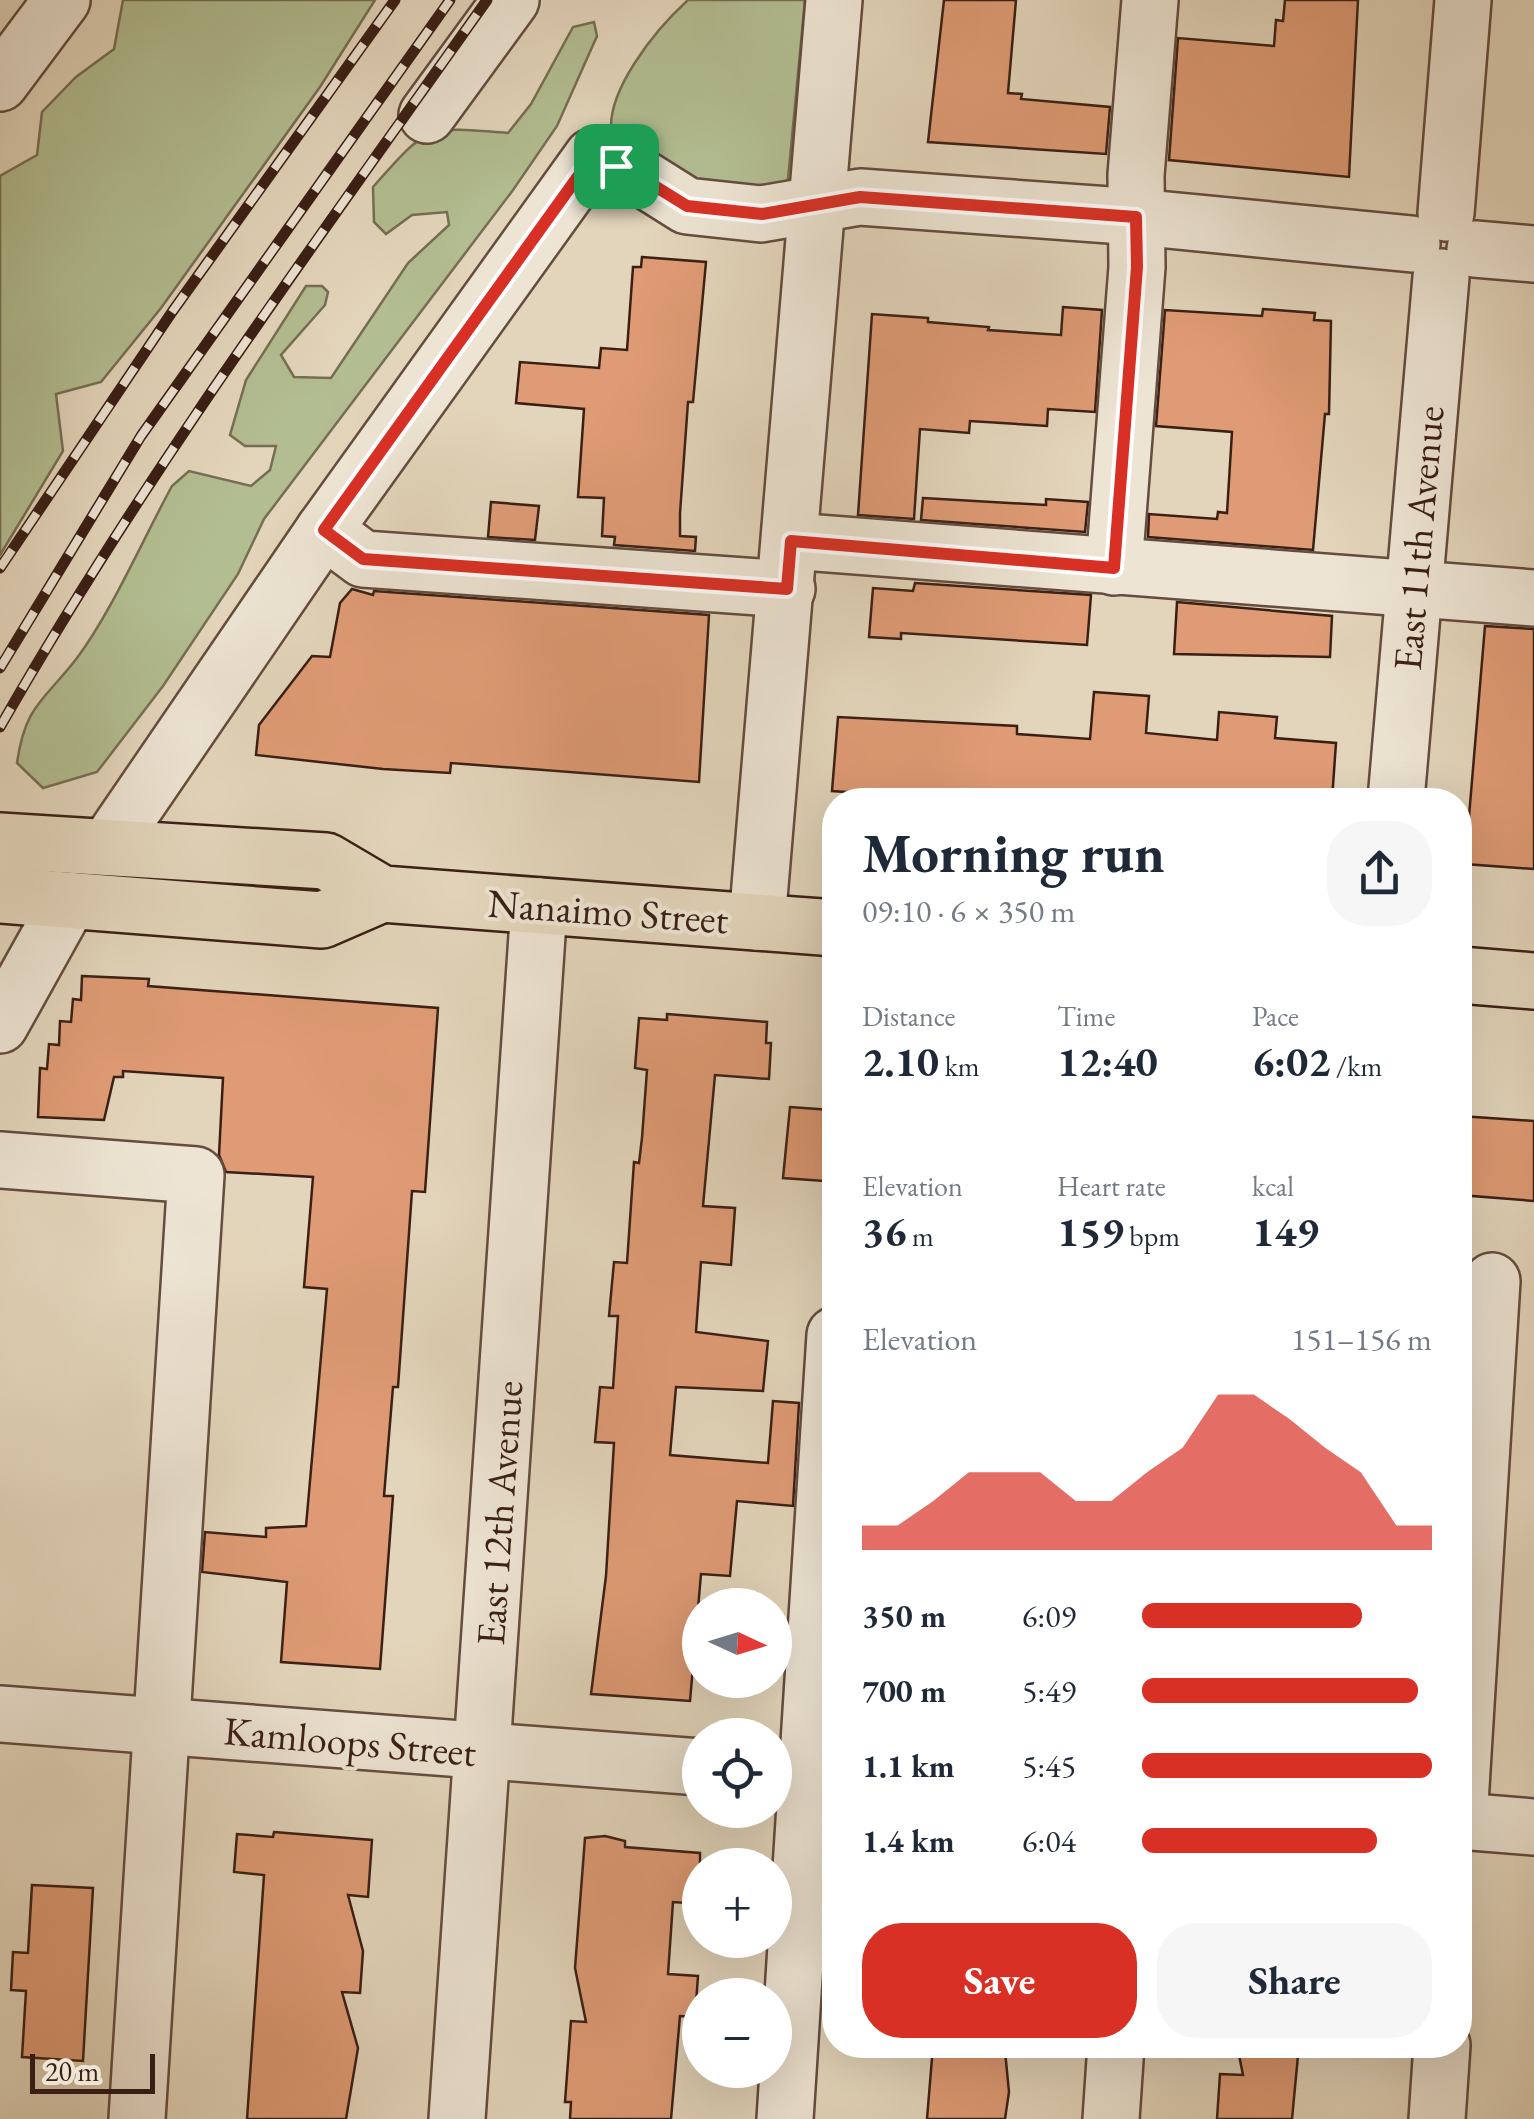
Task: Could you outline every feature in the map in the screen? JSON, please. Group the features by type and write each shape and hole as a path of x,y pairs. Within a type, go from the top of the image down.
{"main road":[{"name":"Nanaimo Street","path":"2,840 326,861 382,894 822,927"},
{"name":"Nanaimo Street","path":"0,896 322,920 382,894"},
{"path":"1472,976 1534,980"}],"street":[{"path":"0,83 62,0"},
{"path":"427,115 511,0"},
{"path":"756,922 834,0"},
{"path":"1114,568 1137,267 1136,217 1150,0"},
{"name":"East 11th Avenue","path":"1397,788 1463,0"},
{"path":"108,846 324,530 592,157 624,167 687,206 762,214 860,197 1136,217 1534,254"},
{"path":"324,530 363,559 1114,568 1534,598"},
{"path":"0,1024 69,901"},
{"name":"East 12th Avenue","path":"457,2119 539,906"},
{"path":"0,1160 196,1175 165,1726 137,2119"},
{"path":"1472,1625 1495,1281"},
{"path":"784,2119 822,1525"},
{"name":"Kamloops Street","path":"0,1714 682,1765"},
{"path":"1472,1822 1534,1826"},
{"path":"1110,2119 1115,2058"},
{"path":"1437,2119 1441,2058"}],"green space":[{"path":"123,0 375,0 320,87 161,308 101,382 56,394 63,451 0,555 0,176 37,155 42,112 76,77 114,49"},
{"path":"688,0 805,0 788,179 780,193 731,205 612,137 616,101 635,62"},
{"path":"594,22 597,36 557,126 264,519 238,574 163,686 97,772 43,788 17,763 25,728 102,619 172,486 189,471 251,486 270,470 276,446 245,446 230,435 246,380 306,286 322,286 328,292 325,305 281,355 294,377 331,378 408,263 449,225 447,212 412,215 386,234 374,222 373,187 406,151 430,134 460,130 508,133 531,104 573,27"}],"building":[{"path":"944,0 1016,0 1008,93 1022,94 1021,99 1110,107 1106,154 928,142"},
{"path":"1285,0 1358,0 1349,177 1169,160 1178,38 1274,46 1276,20 1283,21"},
{"path":"642,257 706,262 693,402 688,402 680,513 680,536 696,537 695,551 614,545 615,537 602,536 604,498 578,497 584,409 516,403 520,362 599,368 601,348 627,350 633,267 641,267"},
{"path":"1063,307 1102,310 1095,412 1048,409 1047,426 970,421 969,433 920,429 914,519 858,515 872,314 928,318 928,322 989,327 988,330 1061,335"},
{"path":"1263,309 1315,313 1314,320 1331,321 1329,414 1325,414 1313,550 1148,537 1149,514 1217,519 1218,512 1227,513 1232,432 1156,426 1165,310 1262,316"},
{"path":"923,498 1046,505 1046,499 1088,502 1085,532 921,520"},
{"path":"491,502 539,506 535,540 488,537"},
{"path":"915,583 1091,595 1087,645 901,633 901,639 869,637 873,588 913,591"},
{"path":"352,589 373,595 374,591 709,615 699,782 451,763 450,773 383,769 256,755 259,725 312,656 330,657 340,603"},
{"path":"1177,602 1332,616 1330,657 1174,654"},
{"path":"1485,626 1534,629 1534,869 1472,865 1471,788"},
{"path":"1094,692 1149,696 1146,733 1217,740 1219,712 1277,717 1275,738 1336,743 1333,788 832,788 838,717 1017,726 1017,734 1090,739"},
{"path":"82,976 149,979 148,986 438,1008 425,1192 412,1191 398,1387 393,1387 384,1496 393,1496 380,1669 281,1662 287,1582 202,1572 205,1532 266,1537 266,1528 306,1526 327,1289 304,1287 313,1177 226,1172 219,1155 223,1078 123,1071 123,1077 114,1077 104,1120 38,1117 40,1068 47,1069 49,1044 59,1045 60,1021 71,1022 73,999 81,1000"},
{"path":"667,1014 767,1022 766,1043 771,1043 769,1079 715,1075 703,1206 735,1208 731,1265 701,1262 696,1332 768,1341 763,1391 676,1387 670,1455 768,1463 773,1401 799,1403 793,1506 737,1501 730,1576 701,1574 700,1588 682,1588 682,1698 690,1701 591,1694 606,1576 614,1443 595,1442 600,1387 613,1388 618,1316 609,1316 614,1262 627,1263 634,1162 639,1163 642,1138 647,1070 635,1068 639,1018 667,1020"},
{"path":"790,1107 822,1109 822,1181 783,1178"},
{"path":"1472,1117 1534,1121 1534,1201 1472,1196"},
{"path":"274,1832 372,1840 368,1897 348,1895 363,1951 360,1993 342,1992 358,2048 346,2119 247,2119 264,1875 234,1872 237,1834 273,1837"},
{"path":"605,1836 625,1841 625,1847 682,1852 682,1903 673,1902 668,1974 698,1976 682,1978 671,2119 570,2119 571,2102 565,2102 571,2021 586,2022 575,1968 585,1838"},
{"path":"32,1885 93,1888 83,2061 22,2057 26,1991 11,1990 13,1952 28,1953"},
{"path":"932,2058 1006,2058 1009,2092 1005,2119 927,2119"},
{"path":"1240,2058 1298,2058 1292,2119 1217,2119 1220,2074 1243,2075"}],"railway":[{"path":"0,568 172,312 395,0"},
{"path":"0,668 141,436 450,0"},
{"path":"0,727 173,448 487,0"}],"route":[{"path":"592,157 616,166 624,167 687,206 762,214 860,197 1136,217 1137,267 1114,568 791,541 787,589 363,559 324,530 592,157"}]}
